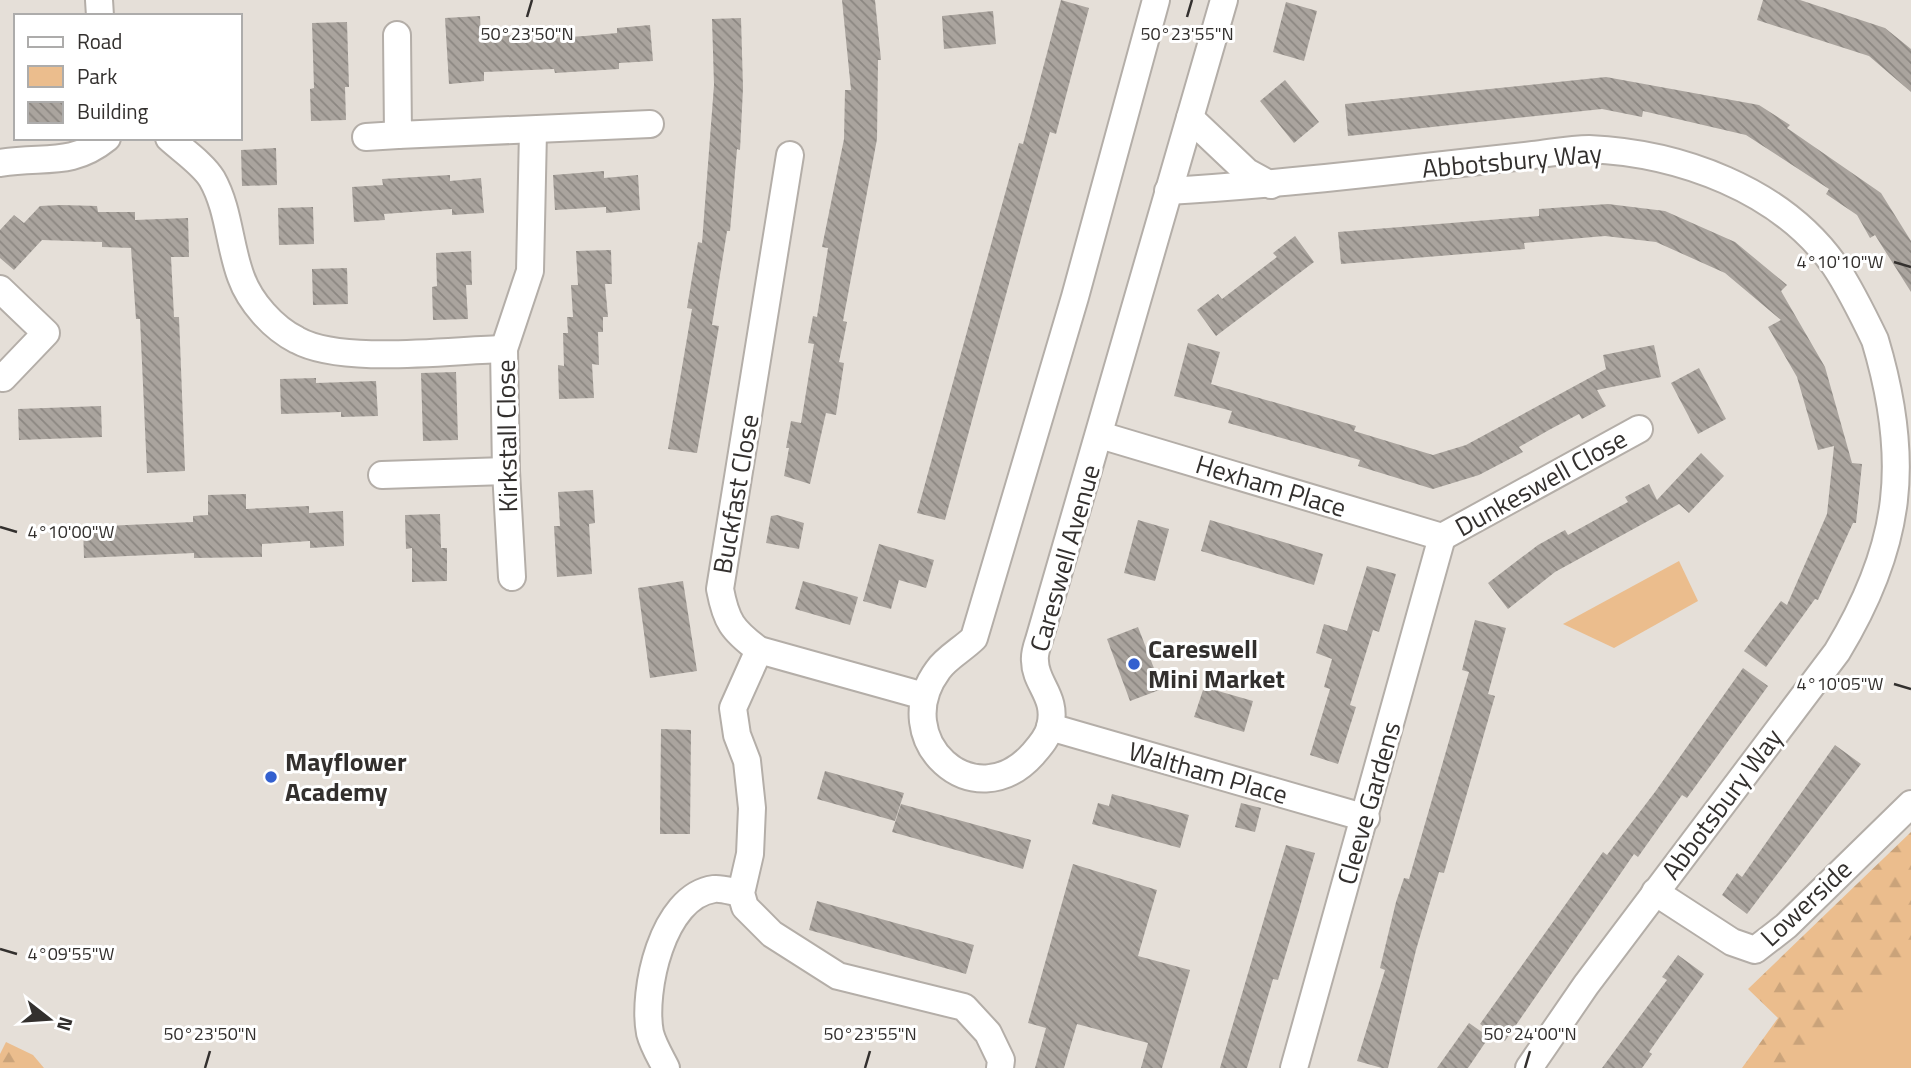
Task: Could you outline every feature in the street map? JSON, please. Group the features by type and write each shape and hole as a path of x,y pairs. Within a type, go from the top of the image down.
{"street":[{"path":"1050,727 1040,746 1024,764 995,778 973,777 949,768 932,752 923,727 924,696 938,668 974,638 1075,297 1156,0"},
{"name":"Careswell Avenue","path":"1050,727 1052,699 1034,663 1224,0"},
{"path":"397,35 398,135"},
{"path":"1190,118 1247,172 1271,185"},
{"path":"366,137 650,124"},
{"name":"Kirkstall Close","path":"512,577 506,471 504,349 530,271 533,131"},
{"path":"0,163 46,162 79,156 104,140"},
{"path":"171,140 211,177 223,206 241,278 267,318 297,341 328,350 365,353 504,349"},
{"name":"Abbotsbury Way","path":"1168,191 1271,185 1586,149 1646,155 1704,171 1751,192 1795,224 1833,264 1861,309 1887,365 1904,425 1906,482 1895,536 1871,595 1837,652 1655,892 1530,1068"},
{"name":"Buckfast Close","path":"790,155 720,589 725,616 738,634 759,650 924,696"},
{"path":"0,289 46,333 3,378"},
{"name":"Dunkeswell Close","path":"1442,537 1639,429"},
{"name":"Hexham Place","path":"1100,435 1442,537"},
{"path":"382,475 506,471"},
{"name":"Cleeve Gardens","path":"1294,1068 1366,818 1442,537"},
{"path":"759,650 733,708 737,735 747,761 752,808 750,854 741,893 745,908 772,934 838,976 964,1007 988,1033 1001,1060 1000,1068"},
{"name":"Waltham Place","path":"1050,727 1366,818"},
{"name":"Lowerside","path":"1655,892 1732,942 1755,950 1786,926 1911,804"},
{"path":"666,1068 650,1035 649,1005 656,955 672,920 686,904 713,889 741,893"}],"green space":[{"path":"1679,561 1698,601 1614,648 1563,624"},
{"path":"1911,832 1911,1068 1742,1068 1778,1018 1748,989"},
{"path":"1911,957 1911,1068 1800,1068"},
{"path":"6,1042 33,1055 44,1068 0,1068 0,1054"}],"building":[{"path":"842,0 875,0 881,60 878,60 877,139 843,321 847,322 839,362 844,363 836,415 826,413 810,484 784,476 791,421 801,423 814,344 808,343 813,316 817,317 828,248 822,247 844,139 845,90 851,90"},
{"path":"1061,0 1089,8 1056,134 1050,132 945,520 917,513 1019,143 1023,144"},
{"path":"1763,0 1800,0 1885,28 1911,49 1911,92 1869,56 1757,20"},
{"path":"1286,2 1317,11 1304,61 1273,52"},
{"path":"993,11 996,44 944,49 942,16"},
{"path":"480,16 481,37 552,33 552,38 585,36 617,33 617,28 650,25 653,61 619,63 619,69 555,73 554,69 484,72 484,81 449,84 445,18"},
{"path":"741,18 743,88 740,150 737,149 730,231 727,231 712,325 719,326 697,453 668,449 692,309 687,308 698,242 702,243 714,85 712,19"},
{"path":"347,22 349,87 345,87 346,120 311,121 310,89 314,88 312,23"},
{"path":"1606,77 1759,105 1790,125 1787,128 1881,193 1911,241 1911,292 1875,235 1870,238 1857,215 1826,194 1829,189 1746,135 1643,111 1642,117 1602,109 1348,136 1345,104"},
{"path":"1285,80 1319,122 1294,143 1260,101"},
{"path":"276,148 277,185 242,186 241,150"},
{"path":"604,171 604,178 638,175 640,210 606,213 606,207 555,210 553,175"},
{"path":"450,175 450,181 481,178 484,213 452,215 452,209 384,214 385,220 354,222 352,187 383,185 382,179"},
{"path":"1608,204 1665,211 1735,242 1787,285 1781,291 1825,367 1852,463 1862,464 1856,523 1853,523 1818,600 1815,599 1766,667 1744,651 1781,601 1787,605 1827,514 1834,446 1818,450 1797,377 1768,327 1781,320 1725,273 1656,242 1605,236 1524,243 1525,249 1341,264 1338,232 1539,216 1539,209"},
{"path":"40,206 97,206 98,212 135,212 135,220 188,218 189,257 171,257 174,317 179,317 185,471 147,473 140,319 136,319 131,248 102,247 102,242 42,240 14,270 0,258 0,230 14,215 24,223"},
{"path":"313,207 314,244 279,245 278,208"},
{"path":"1295,236 1314,262 1216,336 1197,310 1218,294 1222,299 1277,257 1273,253"},
{"path":"611,250 612,284 605,284 608,317 603,317 603,332 598,332 599,365 592,364 594,398 559,399 558,365 564,366 563,333 568,333 567,317 573,317 571,285 578,285 576,251"},
{"path":"471,251 472,285 466,285 468,319 433,320 432,287 437,286 436,253"},
{"path":"347,268 348,304 313,305 312,269"},
{"path":"1188,343 1220,352 1211,384 1356,426 1354,431 1433,455 1466,445 1606,369 1603,355 1654,345 1661,377 1597,390 1606,406 1582,419 1579,414 1549,430 1519,447 1523,452 1479,475 1433,489 1358,466 1360,460 1228,423 1232,411 1174,396"},
{"path":"1699,368 1726,419 1698,434 1671,383"},
{"path":"456,372 458,440 423,441 421,373"},
{"path":"316,378 316,383 376,381 378,416 341,417 341,412 281,414 280,379"},
{"path":"101,406 102,437 19,440 18,409"},
{"path":"1701,453 1724,476 1689,513 1679,504 1555,572 1508,609 1488,583 1538,545 1565,530 1568,535 1628,502 1625,497 1649,484 1657,500"},
{"path":"593,490 595,523 589,524 592,574 557,577 554,526 560,526 558,492"},
{"path":"246,494 246,509 309,506 309,513 343,511 344,546 310,548 310,541 262,544 262,557 194,558 194,553 84,558 83,527 193,522 193,516 208,515 208,495"},
{"path":"440,514 441,548 447,548 447,581 412,582 412,548 406,549 405,515"},
{"path":"777,515 804,523 799,549 766,543 771,516"},
{"path":"1138,520 1169,529 1155,581 1124,573"},
{"path":"1210,520 1323,554 1314,585 1201,551"},
{"path":"879,544 934,560 926,588 899,580 891,609 863,601"},
{"path":"1367,566 1396,574 1379,632 1373,630 1350,705 1356,707 1338,764 1310,755 1330,689 1324,687 1332,659 1316,653 1324,624 1347,631"},
{"path":"683,581 697,671 650,678 638,588"},
{"path":"803,581 858,597 850,625 795,609"},
{"path":"1475,620 1506,628 1488,694 1495,696 1444,873 1439,872 1416,950 1388,1068 1382,1068 1357,1061 1385,970 1380,968 1396,902 1404,878 1409,879 1469,672 1462,670"},
{"name":"Careswell Mini Market","path":"1138,627 1162,689 1130,701 1107,639"},
{"path":"1743,668 1768,686 1687,798 1682,795 1638,857 1634,854 1505,1041 1480,1024 1603,852 1607,855 1655,792"},
{"path":"1204,687 1253,701 1244,732 1194,717"},
{"path":"661,729 691,730 690,834 660,834"},
{"path":"1835,745 1861,764 1747,914 1722,895 1737,873 1742,877"},
{"path":"825,771 904,793 895,821 817,799"},
{"path":"1112,794 1189,815 1180,848 1092,824 1098,803 1109,806"},
{"path":"1241,803 1261,808 1255,832 1235,827"},
{"path":"901,804 1031,840 1023,869 892,832"},
{"path":"1286,845 1315,853 1299,910 1278,980 1273,979 1247,1068 1220,1068"},
{"path":"1073,864 1157,890 1138,956 1190,970 1162,1068 1141,1068 1148,1043 1077,1024 1064,1068 1035,1068 1046,1028 1028,1023"},
{"path":"817,901 974,945 966,974 809,930"},
{"path":"1678,955 1704,974 1649,1052 1652,1054 1642,1068 1602,1068 1667,980 1662,977"},
{"path":"1469,1023 1489,1037 1468,1068 1437,1068"}],"place":[{"name":"Careswell Mini Market","path":"1134,664"},
{"name":"Mayflower Academy","path":"271,777"}]}
